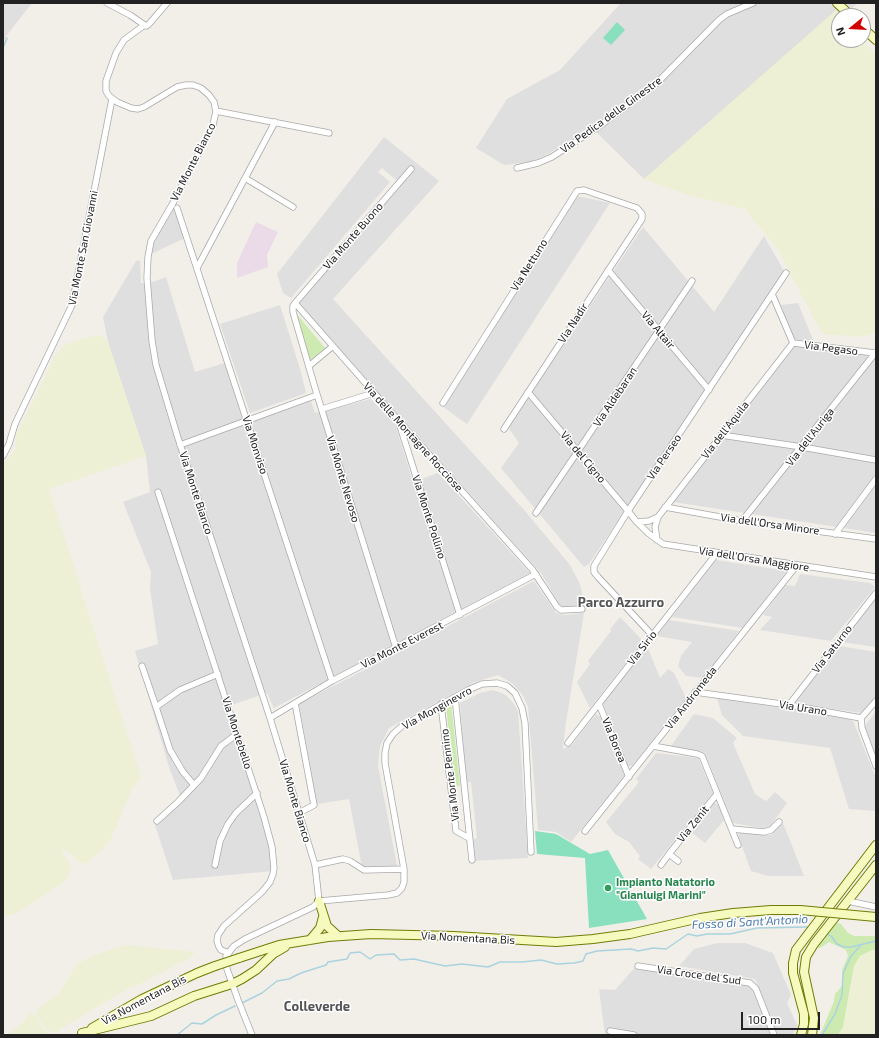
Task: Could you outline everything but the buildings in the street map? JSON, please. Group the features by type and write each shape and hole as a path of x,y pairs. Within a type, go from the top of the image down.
{"main road":[{"path":"801,1035 804,1024 804,1014 794,977 793,963 796,950 876,845"},
{"path":"812,1035 814,1018 806,981 805,967 808,952 876,865"},
{"path":"319,901 328,927 338,936"},
{"name":"Via Nomentana Bis","path":"80,1034 142,999 197,973 279,946 310,940 338,936 371,934 556,942 630,934 700,918 733,913 771,910 800,910 876,917"},
{"path":"310,940 320,928 324,917"},
{"path":"80,1034 151,1016 194,996 232,984 256,970 273,954 292,943"}],"street":[{"path":"107,3 130,15 143,26"},
{"path":"112,99 107,92 105,83 112,62 122,43 143,26 147,26 167,3"},
{"name":"Via Pedica delle Ginestre","path":"517,168 538,163 552,157 598,127 657,83 719,20 727,14 753,3"},
{"name":"Via Monte Bianco","path":"112,99 131,108 138,109 178,87 193,85 201,88 214,102 216,111 213,125 173,203 152,237 148,257 147,294 154,352 180,445 270,718 299,813 314,865 319,901"},
{"name":"Via Monte San Giovanni","path":"3,456 9,444 16,421 72,305 112,99"},
{"path":"216,111 329,133"},
{"path":"197,268 275,122"},
{"name":"Via Monte Buono","path":"294,306 411,169"},
{"path":"245,178 293,207"},
{"name":"Via Nettuno","path":"443,403 577,191 584,190 635,207 642,213 643,217"},
{"name":"Via Monviso","path":"177,208 332,681"},
{"name":"Via Nadir","path":"504,430 643,217"},
{"name":"Via Altair","path":"608,270 709,390"},
{"name":"Via Perseo","path":"652,635 598,577 594,570 595,563 786,273"},
{"name":"Via Aldebaran","path":"536,513 692,281"},
{"name":"Via Pegaso","path":"772,294 793,343 875,352"},
{"name":"Via delle Montagne Rocciose","path":"294,306 333,346 374,394 536,574 558,608 563,610 582,609"},
{"name":"Via Monte Nevoso","path":"294,306 317,395 396,648"},
{"name":"Via dell'Aquila","path":"658,517 793,343"},
{"path":"309,366 333,346"},
{"name":"Via dell'Auriga","path":"742,521 802,447 875,352"},
{"name":"Via del Cigno","path":"528,392 637,522 657,540"},
{"path":"322,409 374,394"},
{"path":"180,445 317,395"},
{"name":"Via Monte Pollino","path":"398,420 460,615"},
{"path":"721,435 876,460"},
{"path":"835,534 876,480"},
{"name":"Via Montebello","path":"158,492 257,793 274,860 274,871 270,882 262,892 224,926 219,933 217,941 219,947 221,950 229,953"},
{"name":"Via dell'Orsa Minore","path":"665,507 742,521 876,539"},
{"path":"637,522 648,521 658,517"},
{"path":"657,540 655,527 658,517"},
{"name":"Via dell'Orsa Maggiore","path":"657,540 670,546 876,577"},
{"name":"Via Sirio","path":"568,742 717,553"},
{"name":"Via Andromeda","path":"585,831 797,565"},
{"name":"Via Monte Everest","path":"270,718 332,681 536,574"},
{"name":"Via Saturno","path":"789,705 876,593"},
{"path":"142,666 167,741 183,772 194,785"},
{"path":"156,707 180,690 218,674"},
{"name":"Via Monginevro","path":"319,901 388,895 397,893 404,886 404,869 385,766 385,750 391,737 402,726 476,686 500,683 507,686 518,698 522,708 525,722 531,852"},
{"name":"Via Urano","path":"695,692 789,705 861,718"},
{"name":"Via Monte Pennino","path":"455,697 472,860"},
{"path":"876,701 861,718 863,730 876,766"},
{"path":"295,703 314,805 299,813"},
{"name":"Via Monte Pennino","path":"441,704 456,831 469,838"},
{"name":"Via Borea","path":"599,704 629,777"},
{"path":"156,822 194,785 204,773 221,746 237,734"},
{"path":"653,746 701,755 738,845"},
{"path":"215,865 220,841 229,822 257,793"},
{"name":"Via Zenit","path":"661,865 717,794"},
{"path":"732,829 764,832 771,830 779,822"},
{"path":"669,854 678,861"},
{"path":"314,865 343,859 350,861 364,870 404,869"},
{"path":"252,1035 232,984 226,964 226,956 237,944 309,910 319,901"},
{"path":"848,901 876,907"},
{"name":"Via Croce del Sud","path":"638,966 750,983 756,989 774,1035"},
{"path":"610,1031 634,1035"}],"shaded area":[{"path":"3,3 32,3 7,35 3,44"},
{"path":"621,3 858,3 852,8 831,8 831,25 644,179 591,127 550,153 531,162 504,165 476,148 507,99 560,70"},
{"path":"384,137 439,181 333,299 525,511 570,565 579,582 584,606 563,607 559,604 541,573 299,303 401,184 382,168 378,172 390,182 291,298 283,293 277,274"},
{"path":"577,196 610,203 467,424 443,407"},
{"path":"174,207 185,238 151,254 155,236"},
{"path":"256,222 278,232 267,255 268,267 237,278 237,263"},
{"path":"643,227 714,312 764,236 784,271 589,564 584,567 501,468 519,443 508,427"},
{"path":"140,260 141,283 150,283 166,277 195,372 225,363 244,424 311,401 315,413 371,399 395,424 413,482 438,473 530,573 274,708 267,693 229,706 269,831 274,871 173,880 155,825 181,799 169,767 135,651 158,644 150,589 151,572 123,502 150,492 146,456 108,342 103,317 136,261"},
{"path":"798,303 814,342 796,340 793,338 781,305"},
{"path":"280,305 306,393 250,413 220,324"},
{"path":"795,346 865,354 871,362 876,357 876,533 673,502"},
{"path":"716,560 787,571 743,628 672,617"},
{"path":"800,574 870,583 875,587 831,641 760,630 772,617 763,615 785,585 795,586"},
{"path":"534,581 556,613 563,615 584,613 563,749 572,745 596,714 601,717 625,775 571,842 556,832 538,830 528,706 522,694 512,683 498,675 475,682 389,728 380,746 378,766 397,866 362,867 349,799 317,804 299,704"},
{"path":"876,597 876,647 841,642"},
{"path":"620,617 643,641 590,708 577,682 590,664 588,661"},
{"path":"669,620 739,631 703,678 686,676 678,666 681,656 692,642 657,636"},
{"path":"647,646 660,678 668,669 674,673 686,698 632,766 628,766 603,703"},
{"path":"839,646 876,652 876,697 862,713 797,704 796,699"},
{"path":"493,690 506,695 518,711 528,858 473,861 472,840 477,838 471,782 466,782 460,703 480,693"},
{"path":"717,698 848,718 853,721 876,778 876,811 849,809 830,748 743,736 722,715"},
{"path":"876,711 876,757 864,727"},
{"path":"694,714 713,718 737,738 733,743 755,794 766,801 775,792 787,803 768,829 733,823 705,753 670,747"},
{"path":"656,753 698,758 713,793 651,869 638,859 640,856 629,842 615,834 606,822 639,782 636,779"},
{"path":"712,803 718,804 724,820 705,843 690,831"},
{"path":"783,823 804,876 768,876 751,871 738,835 740,833 771,835"},
{"path":"718,943 745,943 773,953 791,995 787,1003 798,1027 792,1035 778,1035 755,979 679,966 694,949"},
{"path":"637,965 748,984 752,987 770,1035 605,1035 599,989 615,990"}],"green space":[{"path":"831,14 831,48 870,48 876,54 876,201 872,205 876,209 876,333 861,337 822,334 778,250 745,209 688,195 644,179"},
{"path":"617,22 625,30 611,45 603,38"},
{"path":"296,313 325,348 309,361"},
{"path":"95,335 103,337 108,342 146,456 49,489 141,777 131,791 111,839 102,850 86,864 79,862 66,850 62,851 71,867 66,881 15,914 3,916 3,464 16,448 16,436 56,354 66,344"},
{"path":"451,703 460,786 455,786 446,706"},
{"name":"Impianto Natatorio \"Gianluigi Marini\"","path":"535,831 556,834 590,854 608,850 647,919 589,928 585,858 537,854"},
{"path":"836,923 841,924 848,933 854,936 876,936 876,950 872,950 860,956 854,966 843,1027 838,1035 820,1035 834,1001 835,994 842,986 842,970 848,956 846,950 829,942 820,948 815,947 819,938"},
{"path":"127,945 195,952 191,957 138,985 127,989 54,1033 48,1031 36,1015 37,1009 59,993 76,964 100,953"},
{"path":"872,950 876,950 876,1035 838,1035 843,1027 854,966 860,956"},
{"path":"29,1014 34,1014 46,1032 46,1035 6,1035 19,1027"}],"waterway":[{"path":"3,48 7,38"},
{"name":"Fosso di Sant'Antonio","path":"242,1003 262,993 277,981 289,979 301,973 326,965 328,962 347,959 350,953 360,952 370,959 376,955 394,954 400,960 414,959 445,966 462,964 488,967 500,962 541,960 557,964 583,961 586,954 597,951 631,949 638,951 653,948 666,949 688,934 697,936 707,934 730,934 757,928 810,927"},
{"name":"Fosso di Sant'Antonio","path":"826,933 832,937 837,944 844,947 851,947 876,941"},
{"path":"822,1035 835,1014 842,995 843,974 849,960 861,945"},
{"name":"Fosso di Sant'Antonio","path":"177,1035 192,1023 202,1024 235,1006"}],"place":[{"name":"Impianto Natatorio \"Gianluigi Marini\"","path":"608,888"}],"district":[{"name":"Parco Azzurro","path":"621,603"},
{"name":"Colleverde","path":"317,1007"}]}
